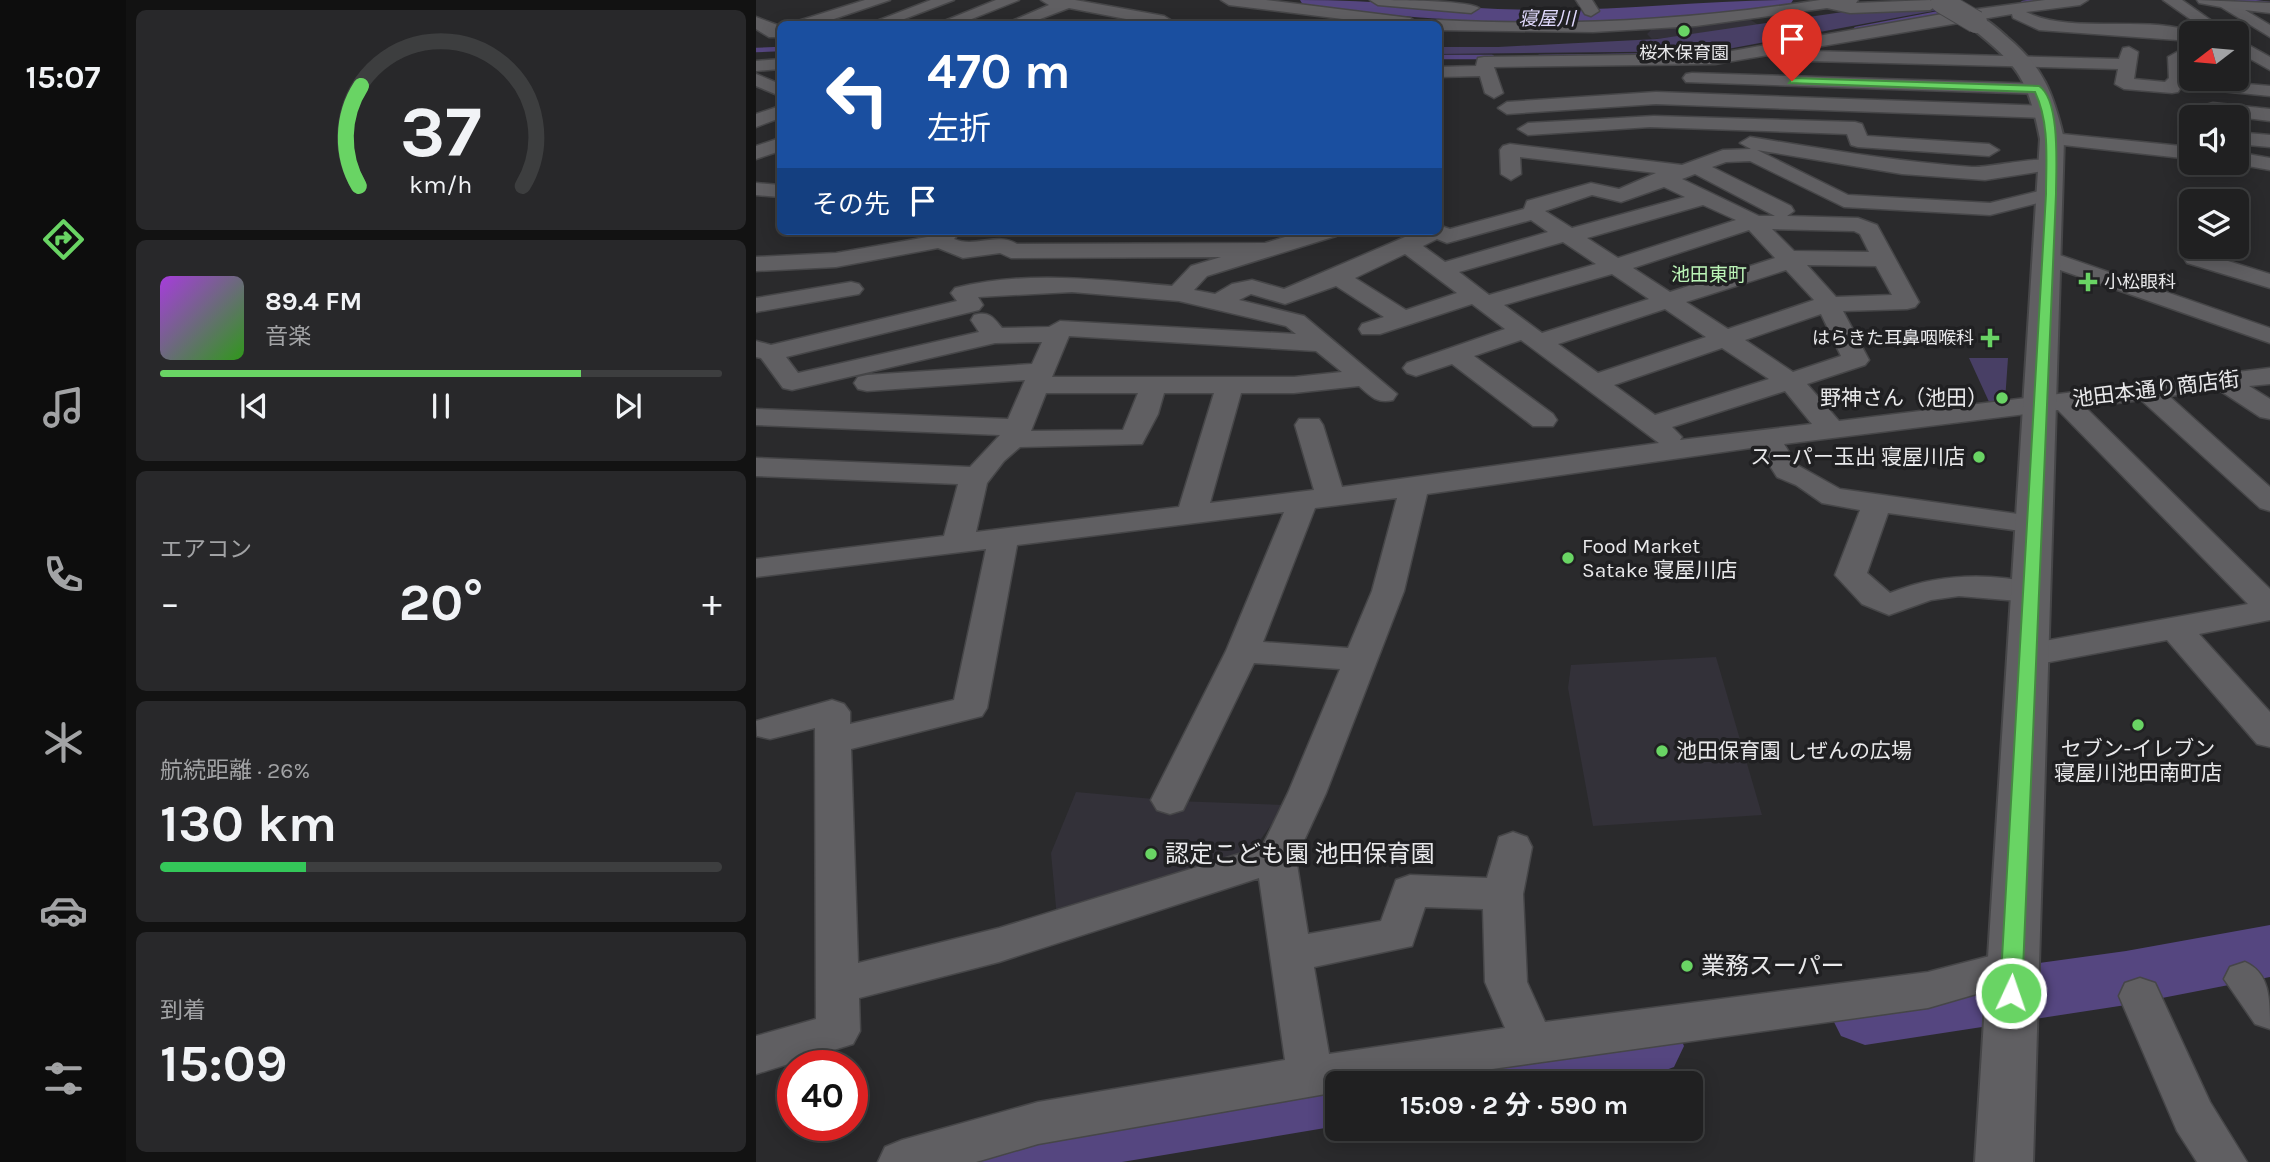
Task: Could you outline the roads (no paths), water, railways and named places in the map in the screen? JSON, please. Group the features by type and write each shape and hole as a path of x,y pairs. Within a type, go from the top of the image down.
{"street":[{"path":"814,21 881,0"},
{"path":"886,21 946,0"},
{"path":"953,21 1011,0"},
{"path":"1049,0 1164,21"},
{"path":"1228,0 1330,15 1398,21"},
{"path":"1378,0 1483,9"},
{"path":"1561,11 1587,5 1640,17 1729,19 1816,3 1850,0"},
{"path":"1742,61 1894,33 1961,16 2080,0"},
{"path":"2171,0 2203,21"},
{"path":"2205,0 2270,8"},
{"path":"1442,25 1556,29 1640,17 1715,2"},
{"path":"1021,21 1068,3"},
{"path":"1816,3 1961,16 2008,48 2029,120 2048,258 2052,402 2035,524 2004,1162"},
{"path":"2222,3 2270,32"},
{"path":"2060,4 2092,19 2192,14"},
{"path":"2011,11 2039,25 2179,35"},
{"path":"1089,21 1112,12"},
{"path":"1476,45 1531,45 1627,38 1641,34 1640,17"},
{"path":"756,22 777,32"},
{"path":"2133,30 2133,56 2124,84 2172,88 2179,68"},
{"path":"1894,33 1933,39"},
{"path":"1894,33 1912,86"},
{"path":"2249,41 2270,40"},
{"path":"2249,51 2270,66"},
{"path":"1632,79 1659,68 1808,56 1902,59 2029,120"},
{"path":"1978,209 1973,198 1985,174 2029,120 2133,56"},
{"path":"1742,61 1765,80"},
{"path":"1490,83 1484,62 1555,62 1659,68 1765,80 1912,86 2029,120 2179,151"},
{"path":"1555,62 1574,104"},
{"path":"756,66 777,64"},
{"path":"2249,64 2270,66"},
{"path":"1649,122 1656,98 1659,68"},
{"path":"1442,73 1490,83 1516,85"},
{"path":"2249,76 2270,78"},
{"path":"756,79 777,90"},
{"path":"1847,83 1858,141 2029,120"},
{"path":"2249,89 2270,91"},
{"path":"1507,108 1656,98 1851,106 2029,120"},
{"path":"756,121 777,113"},
{"path":"2249,114 2270,115"},
{"path":"1985,174 2029,120"},
{"path":"1534,214 1535,206 1591,190 1621,195 1723,156 1754,155 1844,201 1990,209 2029,120"},
{"path":"1528,129 1649,122 1855,128"},
{"path":"1649,122 1667,145"},
{"path":"2249,139 2270,141"},
{"path":"1743,141 1902,167 1985,174"},
{"path":"756,153 777,145"},
{"path":"1511,174 1510,150 1680,171 1769,219 1788,260 1827,304 1856,360 1651,425"},
{"path":"2249,160 2270,164"},
{"path":"1594,383 1723,337 1827,304 1907,302 1868,230 1858,225 1769,219 1704,198 1680,171"},
{"path":"1371,329 1403,318 1615,266 1769,219 1834,196"},
{"path":"1442,270 1704,198"},
{"path":"1442,233 1447,236 1534,214 1790,381 1833,431"},
{"path":"1179,294 1189,279 1199,271 1315,235"},
{"path":"1219,302 1240,289 1252,287 1285,297 1338,277 1430,235"},
{"path":"759,262 835,260 945,236 963,251 1005,246 1011,251 1267,250"},
{"path":"1408,246 1683,449"},
{"path":"2048,258 2270,336"},
{"path":"1416,368 1455,354 1532,337 1666,299 1788,260 1884,259"},
{"path":"2199,259 2270,281"},
{"path":"1338,277 1403,318"},
{"path":"763,351 792,382 871,373 1153,385 1374,386 1296,321 1179,294 1072,285 988,288 962,293 995,336"},
{"path":"2194,288 2270,314"},
{"path":"756,305 851,289"},
{"path":"763,351 971,305"},
{"path":"958,542 976,476 1016,434 1060,328 1171,336 1207,334 1323,344"},
{"path":"803,469 843,422 871,373 995,336 1056,334"},
{"path":"1455,354 1543,420"},
{"name":"池田本通り商店街","path":"756,568 1414,487 1766,438 2270,376"},
{"path":"2222,381 2270,411"},
{"path":"756,416 1016,434 1132,438 1145,414 1153,385"},
{"path":"1192,514 1230,385"},
{"path":"2146,390 2270,502"},
{"path":"2052,402 2270,609"},
{"path":"1170,800 1317,499 1308,425"},
{"path":"1766,438 1787,471 1806,479 1832,497 2035,524"},
{"path":"756,467 976,476"},
{"path":"1310,1076 1276,858 1307,793 1388,591 1414,487"},
{"path":"1877,503 1852,575 1873,597 1889,605 1944,586 1968,584 2031,592"},
{"path":"833,741 971,708 988,604 1004,536"},
{"path":"2028,655 2270,609"},
{"path":"2175,628 2270,736"},
{"path":"1244,651 1360,660"},
{"path":"756,1055 838,1031 832,712 770,727"},
{"path":"1513,847 1503,894 1506,982 1533,1043"},
{"path":"839,985 999,945 1197,880 1276,858"},
{"path":"1292,954 1397,934 1410,891 1503,894"},
{"path":"902,1162 1038,1123 1310,1076 1928,990 2012,985"},
{"path":"2140,996 2193,1116 2223,1162"}],"waterway":[{"name":"寝屋川","path":"1312,0 1431,13 1546,18 1662,14 1781,0"},
{"path":"2023,3 2040,0"},
{"path":"2237,0 2270,4"},
{"path":"1856,29 1940,13"},
{"path":"756,50 777,49"},
{"path":"1539,57 1677,55"},
{"path":"1442,57 1492,57"},
{"path":"1865,1016 2126,978 2270,951"},
{"path":"1488,1071 1650,1046"},
{"path":"968,1162 1147,1124 1325,1097"}],"place":[{"name":"桜木保育園","path":"1684,31"},
{"name":"小松眼科","path":"2088,282"},
{"name":"はらきた耳鼻咽喉科","path":"1990,338"},
{"name":"野神さん（池田）","path":"2002,398"},
{"name":"スーパー玉出 寝屋川店","path":"1979,457"},
{"name":"Food Market Satake 寝屋川店","path":"1568,558"},
{"name":"セブン-イレブン 寝屋川池田南町店","path":"2138,725"},
{"name":"池田保育園 しぜんの広場","path":"1662,751"},
{"name":"認定こども園 池田保育園","path":"1151,854"},
{"name":"業務スーパー","path":"1687,966"}],"district":[{"name":"池田東町","path":"1709,274"}]}
